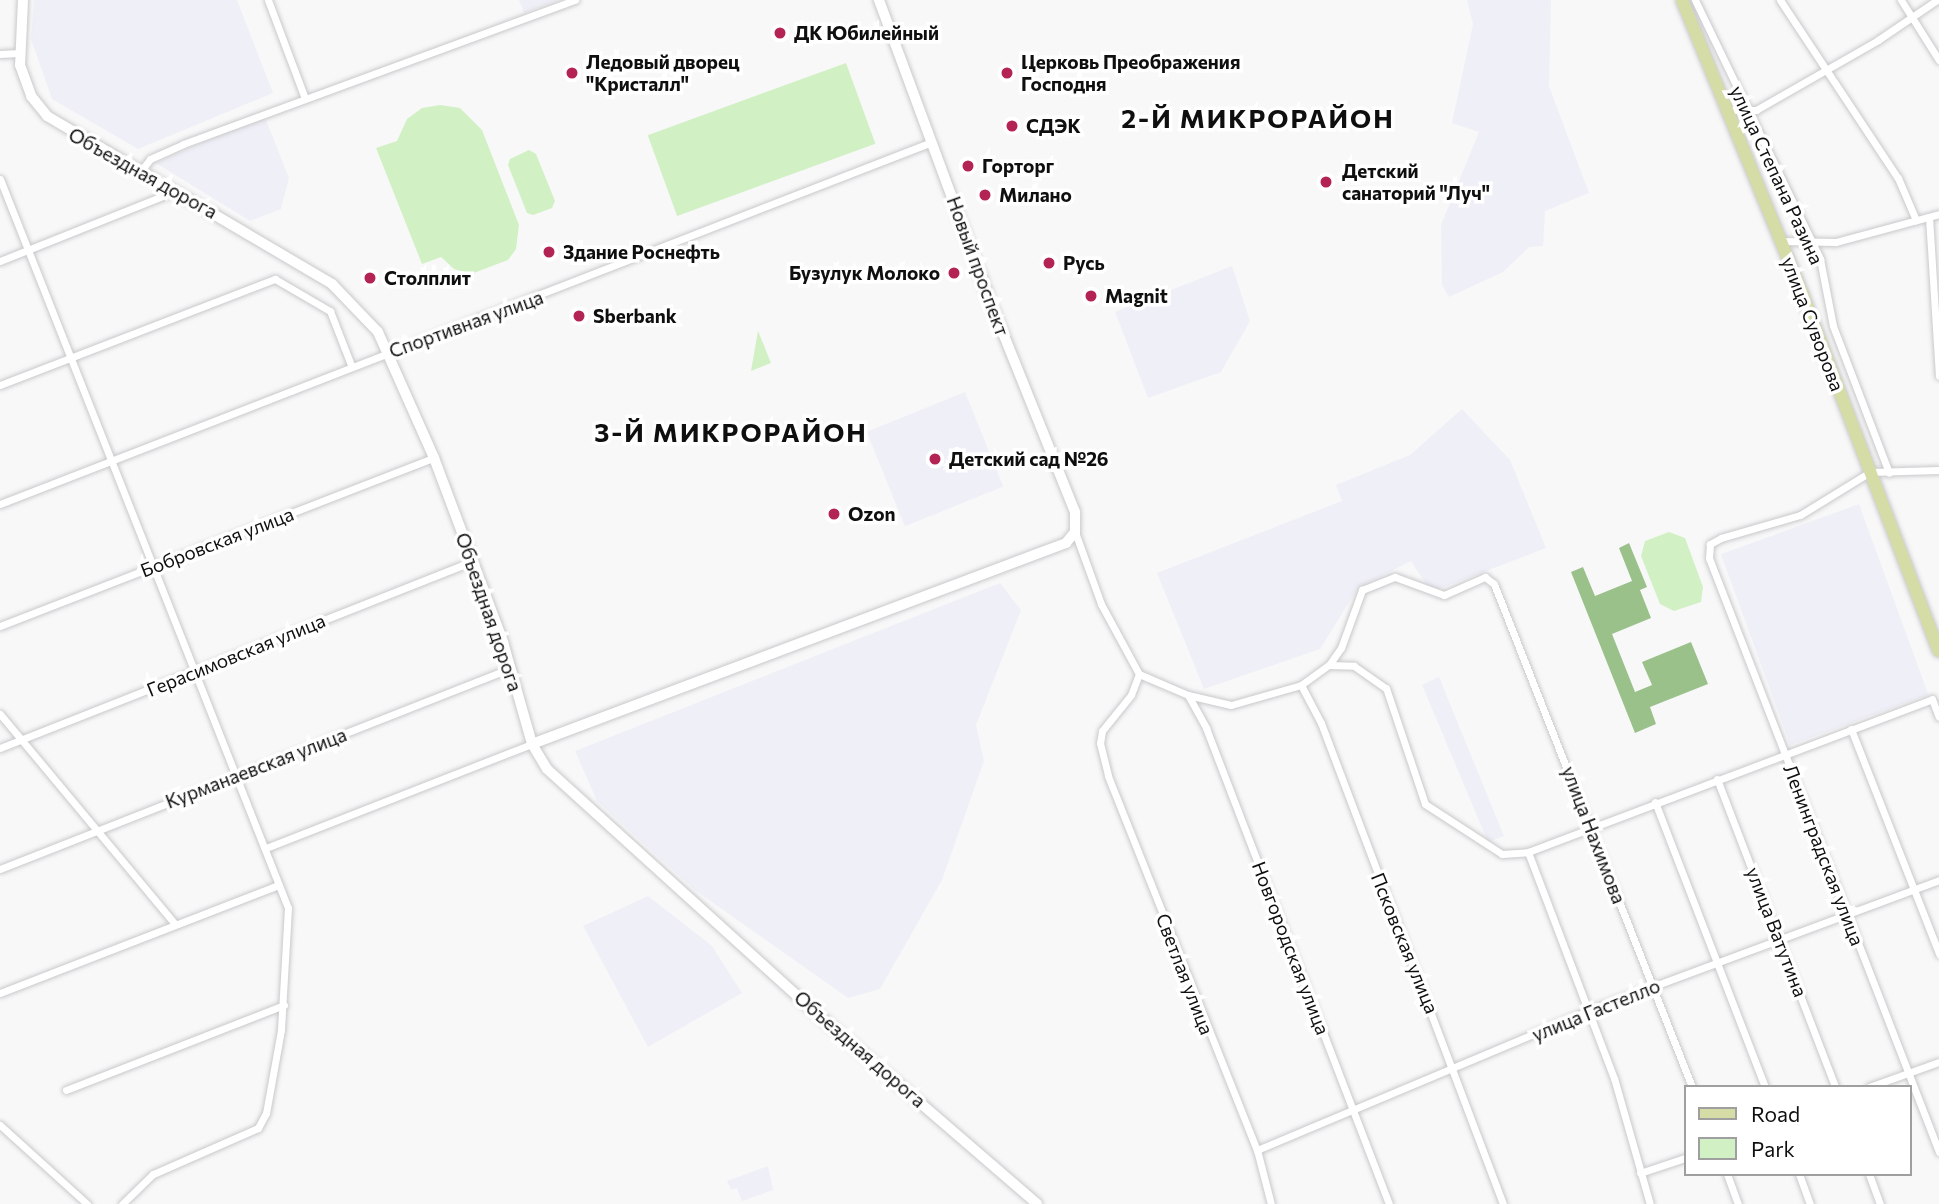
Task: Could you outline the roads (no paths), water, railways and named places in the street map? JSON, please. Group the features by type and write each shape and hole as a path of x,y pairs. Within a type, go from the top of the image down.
{"main road":[{"name":"Объездная дорога","path":"23,0 19,53 26,86 47,116 332,284 363,313 390,352 473,561 511,668 532,744 547,769 578,800 1037,1204"},
{"name":"улица Суворова","path":"1682,0 1780,241 1939,651"}],"street":[{"path":"268,0 304,96"},
{"path":"140,172 160,154 304,96 332,91 575,0"},
{"name":"Новый проспект","path":"879,0 1075,512 1075,532"},
{"name":"улица Степана Разина","path":"1695,0 1808,241 1820,259 1833,326 1889,473"},
{"path":"1780,0 1898,178 1916,220"},
{"path":"1901,0 1939,60"},
{"path":"1728,110 1756,110 1937,0"},
{"path":"0,54 19,53"},
{"name":"Спортивная улица","path":"0,504 351,365 932,142"},
{"path":"0,179 288,908 284,1005 266,1113 258,1128 153,1174 122,1204"},
{"path":"0,261 174,191"},
{"path":"1780,241 1836,242 1939,214"},
{"path":"1929,217 1939,376"},
{"path":"0,385 275,279 330,311 351,365"},
{"name":"Бобровская улица","path":"0,626 434,458"},
{"path":"1870,472 1939,470"},
{"name":"Ленинградская улица","path":"1870,472 1800,515 1721,538 1710,544 1709,558 1939,1152"},
{"path":"1075,532 1101,604 1139,674 1188,695 1231,705 1301,685 1329,664 1353,666 1386,688 1425,804 1502,854 1528,852 1932,699 1939,717"},
{"path":"266,848 532,744 1066,543 1075,532"},
{"name":"Герасимовская улица","path":"0,748 473,561"},
{"name":"улица Нахимова","path":"1329,664 1341,648 1362,590 1395,577 1444,595 1485,577 1494,584 1691,1085"},
{"name":"Курманаевская улица","path":"0,869 511,668"},
{"name":"Светлая улица","path":"1139,674 1131,695 1102,731 1100,743 1113,789 1257,1150 1270,1204"},
{"name":"Псковская улица","path":"1301,685 1321,723 1503,1204"},
{"name":"Новгородская улица","path":"1188,695 1206,728 1389,1204"},
{"path":"0,714 174,923"},
{"path":"1851,729 1939,954"},
{"name":"улица Ватутина","path":"1717,779 1834,1085"},
{"path":"1655,802 1764,1085"},
{"path":"1528,852 1535,878 1614,1077 1650,1204"},
{"name":"улица Гастелло","path":"1257,1150 1587,1011 1939,880"},
{"path":"0,993 174,923 279,885"},
{"path":"66,1090 284,1005"},
{"path":"1875,1085 1939,1062"},
{"path":"0,1125 87,1204"},
{"path":"1640,1173 1684,1157"},
{"path":"1728,1176 1738,1204"},
{"path":"1800,1176 1810,1204"},
{"path":"1869,1176 1880,1204"}],"place":[{"name":"ДК Юбилейный","path":"780,33"},
{"name":"Ледовый дворец \"Кристалл\"","path":"572,73"},
{"name":"Церковь Преображения Господня","path":"1007,73"},
{"name":"СДЭК","path":"1012,126"},
{"name":"Горторг","path":"968,166"},
{"name":"Детский санаторий \"Луч\"","path":"1326,182"},
{"name":"Милано","path":"985,195"},
{"name":"Здание Роснефть","path":"549,252"},
{"name":"Русь","path":"1049,263"},
{"name":"Бузулук Молоко","path":"954,273"},
{"name":"Столплит","path":"370,278"},
{"name":"Magnit","path":"1091,296"},
{"name":"Sberbank","path":"579,316"},
{"name":"Детский сад №26","path":"935,459"},
{"name":"Ozon","path":"834,514"}],"district":[{"name":"2-Й МИКРОРАЙОН","path":"1258,118"},
{"name":"3-Й МИКРОРАЙОН","path":"731,432"}]}
